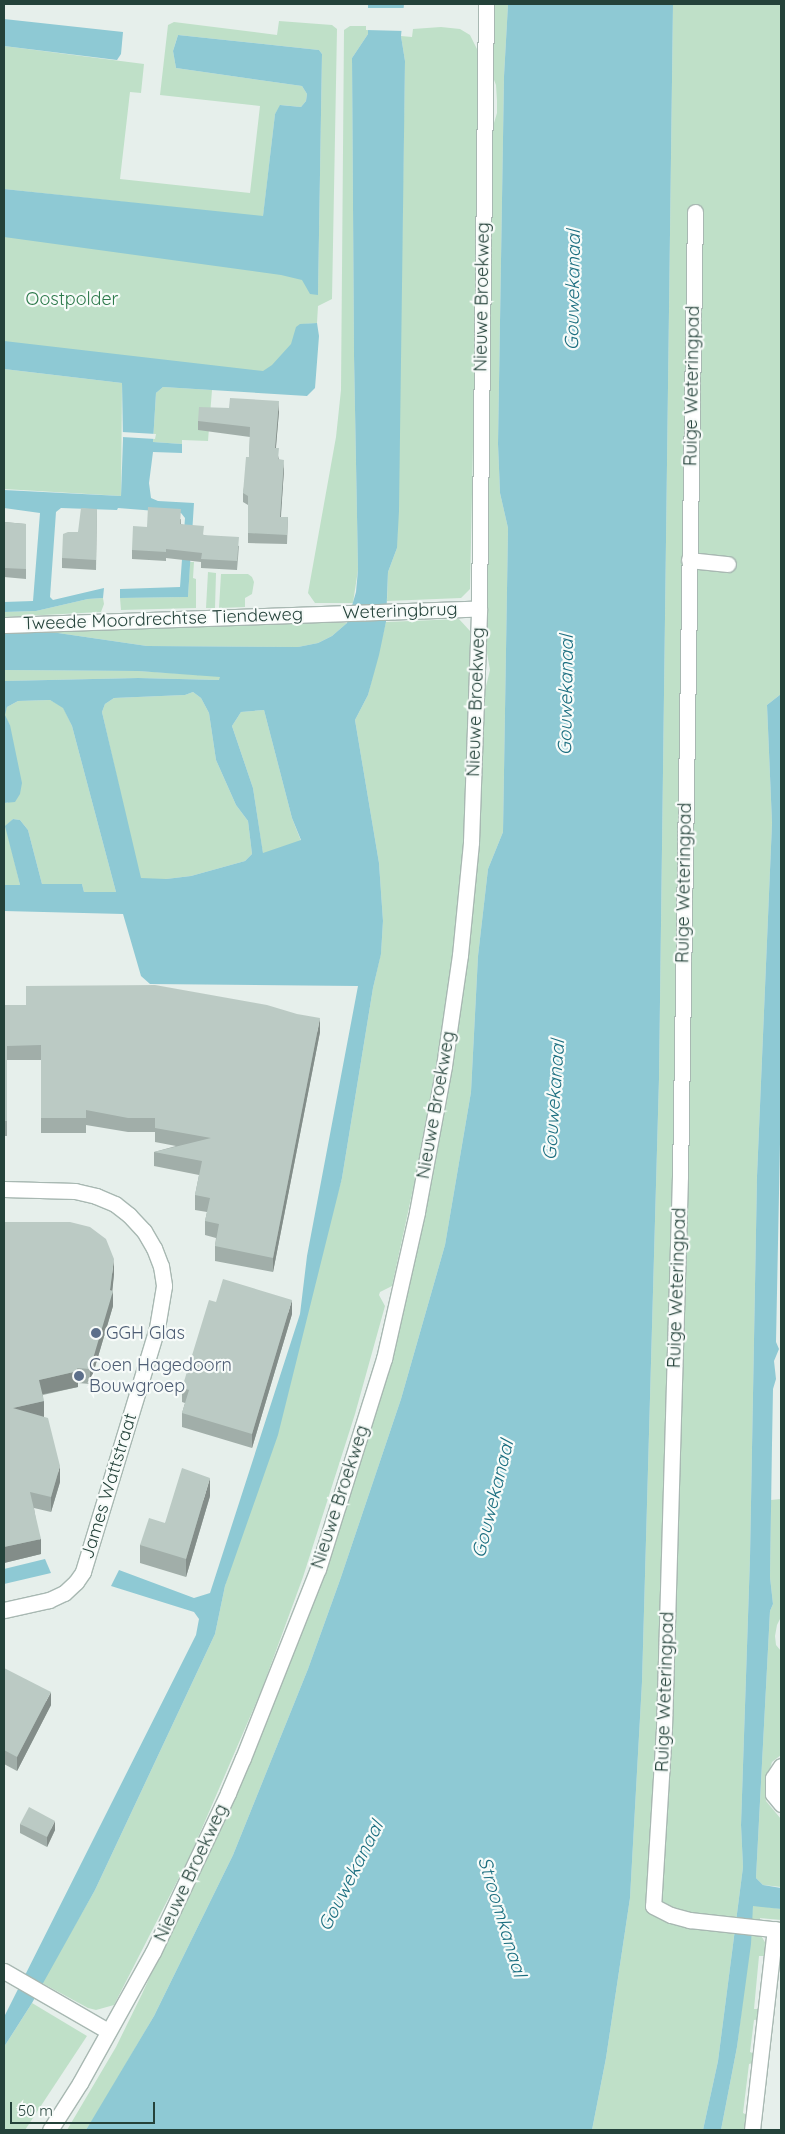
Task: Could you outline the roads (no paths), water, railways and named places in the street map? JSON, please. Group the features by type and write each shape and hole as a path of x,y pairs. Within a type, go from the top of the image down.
{"street":[{"name":"Nieuwe Broekweg","path":"50,2130 80,2082 154,1952 228,1793 318,1569 384,1359 418,1212 444,1066 460,955 471,842 479,608 486,4"},
{"name":"Ruige Weteringpad","path":"695,212 680,1185 664,1728 653,1906 671,1915 690,1920 778,1929"},
{"path":"689,560 728,564"},
{"name":"Weteringbrug","path":"321,614 479,608"},
{"name":"Tweede Moordrechtse Tiendeweg","path":"4,625 321,614"},
{"name":"James Wattstraat","path":"4,1189 75,1191 96,1196 114,1204 130,1215 144,1231 154,1248 161,1266 164,1286 157,1328 83,1572 76,1582 57,1597 4,1610"},
{"path":"781,1766 773,1778 773,1794 781,1804"},
{"path":"752,2130 778,1929"},
{"path":"10,1975 108,2031"}],"water":[{"path":"368,4 404,4 401,36 405,61 397,548 388,572 386,622 379,655 368,695 355,720 379,863 383,921 381,954 373,988 342,1178 278,1435 225,1586 215,1634 95,1890 32,2003 4,2047 4,2017 196,1635 199,1619 194,1612 111,1586 119,1570 194,1598 210,1593 300,1314 307,1256 358,986 150,984 141,976 123,914 4,911 4,885 20,885 5,826 13,819 20,820 28,830 42,884 82,884 84,892 116,892 72,726 63,708 50,700 18,701 7,707 5,715 10,725 22,783 20,794 15,802 4,803 4,681 138,678 219,680 220,677 138,671 4,670 4,633 58,633 147,646 298,647 318,643 332,636 347,623 356,592 358,570 352,58 368,34","holes":["193,692 201,698 209,713 216,760 236,805 248,821 252,854 245,861 191,876 166,879 141,878 102,712 105,704 114,698 185,695","264,710 292,818 301,840 263,853 253,788 232,726 241,712"]},
{"path":"508,4 673,4 659,1079 642,1682 630,1898 606,2058 592,2130 86,2130 154,2016 233,1855 308,1669 340,1580 401,1399 445,1245 471,1092 478,956 488,869 503,832 508,528 500,493 498,444 504,76"},
{"path":"4,19 123,32 121,54 117,60 4,46"},
{"path":"178,35 319,50 322,54 318,295 310,294 302,280 281,275 4,237 4,189 263,216 275,114 280,105 301,107 306,101 307,94 302,86 176,68 173,51"},
{"path":"317,323 319,336 315,388 307,396 163,387 156,393 153,442 182,444 182,453 153,452 149,483 151,498 158,501 194,503 188,597 120,598 120,589 180,587 185,518 181,513 118,508 117,510 61,508 56,512 50,597 53,600 104,588 103,598 88,599 36,611 4,612 4,602 33,601 40,513 4,508 4,490 121,496 123,439 122,383 4,369 4,341 263,371 272,365 291,344 296,327 300,324"},
{"path":"781,694 781,1094 776,1342 779,1349 774,1361 776,1379 773,1389 770,1577 773,1604 770,1611 756,1878 763,1885 781,1888 781,1909 753,1906 751,1944 737,2047 721,2130 703,2130 718,2061 743,1867 741,1825 750,1557 757,1176 772,823 767,705"},
{"path":"45,1559 51,1573 4,1584 4,1569"}],"place":[{"name":"GGH Glas","path":"96,1333"},
{"name":"Coen Hagedoorn Bouwgroep","path":"79,1376"}],"water label":[{"name":"Gouwekanaal","path":"573,290"},
{"name":"Gouwekanaal","path":"566,695"},
{"name":"Gouwekanaal","path":"554,1100"},
{"name":"Gouwekanaal","path":"493,1499"},
{"name":"Gouwekanaal","path":"351,1876"},
{"name":"Stroomkanaal","path":"502,1917"}],"park label":[{"name":"Oostpolder","path":"72,299"}]}
